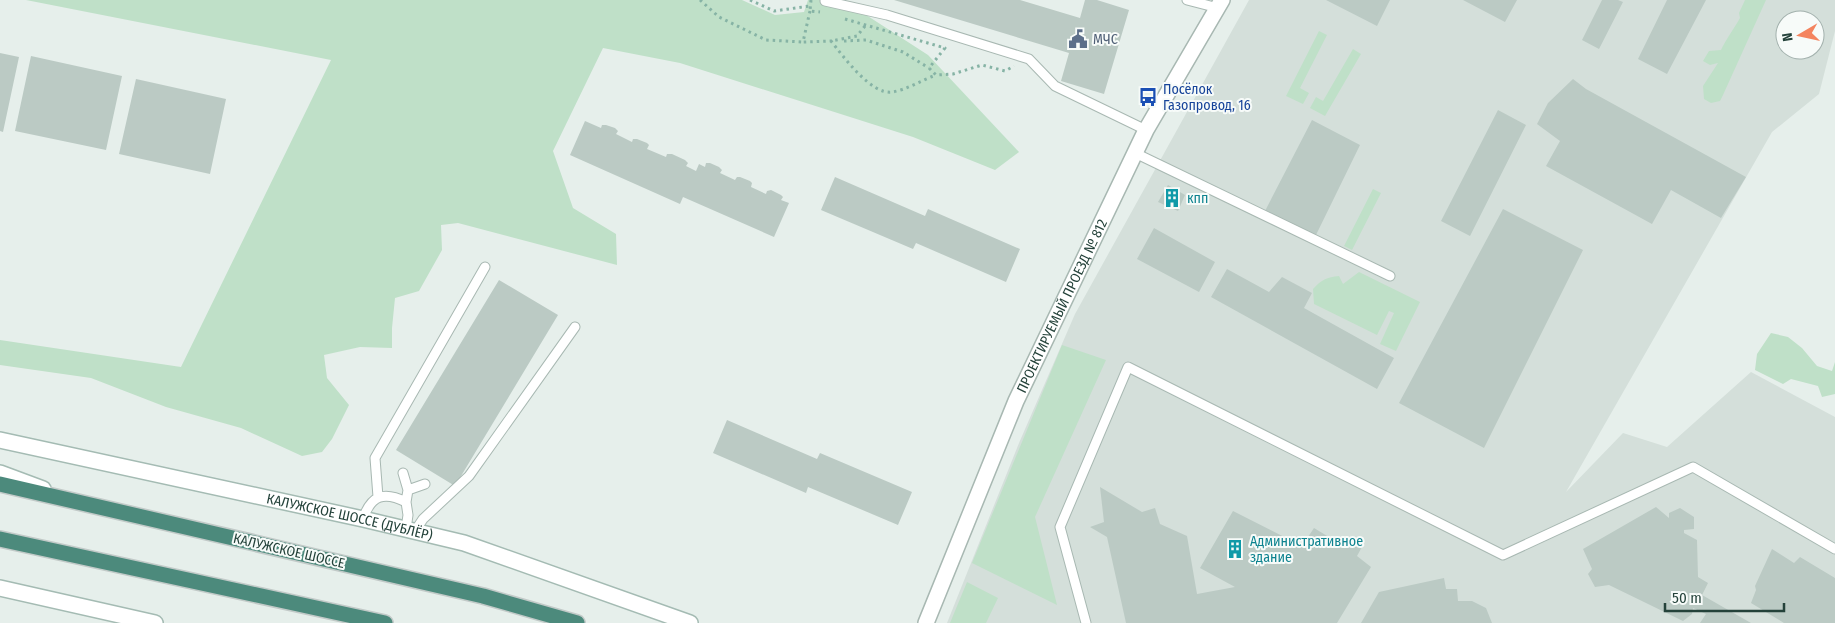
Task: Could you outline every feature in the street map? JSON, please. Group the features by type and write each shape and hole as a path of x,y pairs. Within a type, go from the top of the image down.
{"highway":[{"name":"КАЛУЖСКОЕ ШОССЕ","path":"0,484 483,596 577,623"},
{"path":"0,539 386,623"}],"main road":[{"name":"ПРОЕКТИРУЕМЫЙ ПРОЕЗД № 812","path":"926,623 1016,402 1146,130 1220,4"},
{"name":"КАЛУЖСКОЕ ШОССЕ (ДУБЛЁР)","path":"0,440 363,519 464,543 690,623"},
{"path":"0,473 72,500"},
{"path":"0,588 155,623"}],"lane":[{"path":"1187,0 1220,4"},
{"path":"825,1 887,15 1029,59 1055,86 1146,130"},
{"path":"1135,153 1390,276"},
{"path":"378,497 375,458 484,266"},
{"path":"410,530 469,476 575,328"},
{"path":"1086,623 1060,527 1128,367 1503,555 1693,467 1835,548"},
{"path":"402,473 408,490 406,502 410,530"},
{"path":"408,490 425,484"},
{"path":"363,519 368,506 378,497 393,495 406,502"}],"path":[{"path":"700,0 719,17 766,40 804,42 866,40 903,52 929,68 936,75"},
{"path":"750,0 774,11 810,9 825,13"},
{"path":"804,42 811,0"},
{"path":"842,19 945,48 929,68"},
{"path":"831,41 857,36 865,26"},
{"path":"831,41 862,78 884,92 893,92 936,75 953,74 982,65 1005,71 1015,66 1023,57"}],"shaded area":[{"path":"1249,0 1835,0 1835,31 1819,94 1772,132 1566,492 1623,433 1667,447 1751,372 1835,417 1835,623 947,623 1019,443 1075,314"}],"green space":[{"path":"26,0 742,0 775,15 804,12 808,0 843,0 928,55 1019,152 995,170 913,137 680,63 603,48 553,151 573,208 616,234 617,265 458,223 441,225 442,250 419,291 395,298 392,348 360,347 324,355 327,378 349,405 332,439 322,452 302,456 241,428 166,407 91,378 0,365 0,340 181,367 331,60"},
{"path":"1745,0 1766,0 1720,101 1711,103 1704,99 1703,86 1718,63 1710,65 1703,61 1709,51 1721,50 1740,18 1739,13"},
{"path":"1319,31 1327,35 1300,88 1309,93 1303,104 1286,96"},
{"path":"1353,49 1361,54 1325,116 1310,108 1316,97 1323,101"},
{"path":"1373,189 1381,193 1352,250 1344,246"},
{"path":"1359,272 1420,302 1396,351 1380,344 1394,313 1389,311 1377,335 1314,304 1313,289 1322,281 1339,276 1343,284"},
{"path":"1771,333 1788,337 1802,348 1817,366 1832,371 1835,362 1835,394 1822,397 1818,386 1791,379 1783,384 1755,370 1757,354"},
{"path":"1062,345 1106,360 1035,517 1057,605 972,563"},
{"path":"967,582 998,598 986,623 950,623"}],"building":[{"path":"894,0 1020,0 1080,18 1085,0 1097,0 1129,10 1104,94 1061,81 1069,53"},
{"path":"1326,0 1390,0 1377,26"},
{"path":"1463,0 1517,0 1505,22"},
{"path":"1602,0 1618,0 1623,2 1599,49 1582,40"},
{"path":"1667,0 1706,0 1667,74 1638,59"},
{"path":"0,53 19,57 3,132 0,131"},
{"path":"31,56 122,76 106,150 15,131"},
{"path":"136,79 226,99 210,174 119,154"},
{"path":"1573,79 1586,89 1746,177 1721,218 1671,190 1652,224 1546,166 1560,141 1537,124 1548,103"},
{"path":"1498,110 1526,125 1470,236 1441,221"},
{"path":"1312,120 1360,145 1315,237 1265,211"},
{"path":"585,121 601,128 602,125 606,125 615,128 618,131 616,134 632,142 633,139 637,139 647,143 649,145 647,149 666,157 667,154 672,154 685,160 688,163 686,166 696,171 699,164 705,167 706,163 710,163 722,170 720,173 735,180 737,177 740,177 750,181 752,183 751,187 766,194 767,191 771,190 781,195 783,197 781,200 789,203 774,237 683,197 680,204 570,155"},
{"path":"835,177 925,216 928,209 1020,249 1006,282 916,243 913,249 821,210"},
{"name":"кпп","path":"1168,185 1185,195 1178,211 1158,202"},
{"path":"1503,209 1583,250 1484,448 1399,403"},
{"path":"1154,228 1215,262 1199,292 1137,259"},
{"path":"1227,269 1269,292 1282,277 1312,293 1304,308 1394,358 1377,389 1211,297"},
{"path":"499,280 558,315 455,486 396,450"},
{"path":"727,420 817,459 820,453 912,492 898,525 808,487 806,493 713,453"},
{"path":"1100,487 1142,512 1155,508 1160,524 1187,536 1197,594 1235,587 1200,568 1233,511 1302,546 1314,528 1342,545 1348,536 1363,545 1357,556 1371,567 1337,623 1126,623 1107,537 1090,527 1104,522"},
{"path":"1656,507 1669,518 1669,513 1680,508 1694,517 1694,529 1684,530 1684,533 1697,540 1698,577 1708,583 1702,595 1751,623 1700,623 1706,614 1693,608 1692,614 1683,621 1609,585 1595,587 1588,574 1592,569 1583,549"},
{"path":"1772,549 1794,563 1800,557 1835,578 1835,623 1784,623 1751,603 1756,590 1755,586"},
{"path":"1444,578 1446,589 1457,589 1458,601 1472,601 1486,608 1492,623 1361,623 1379,592"}],"place":[{"name":"МЧС","path":"1078,39"},
{"name":"Посёлок Газопровод, 16","path":"1148,97"},
{"name":"кпп","path":"1172,198"},
{"name":"Административное здание","path":"1235,549"}]}
